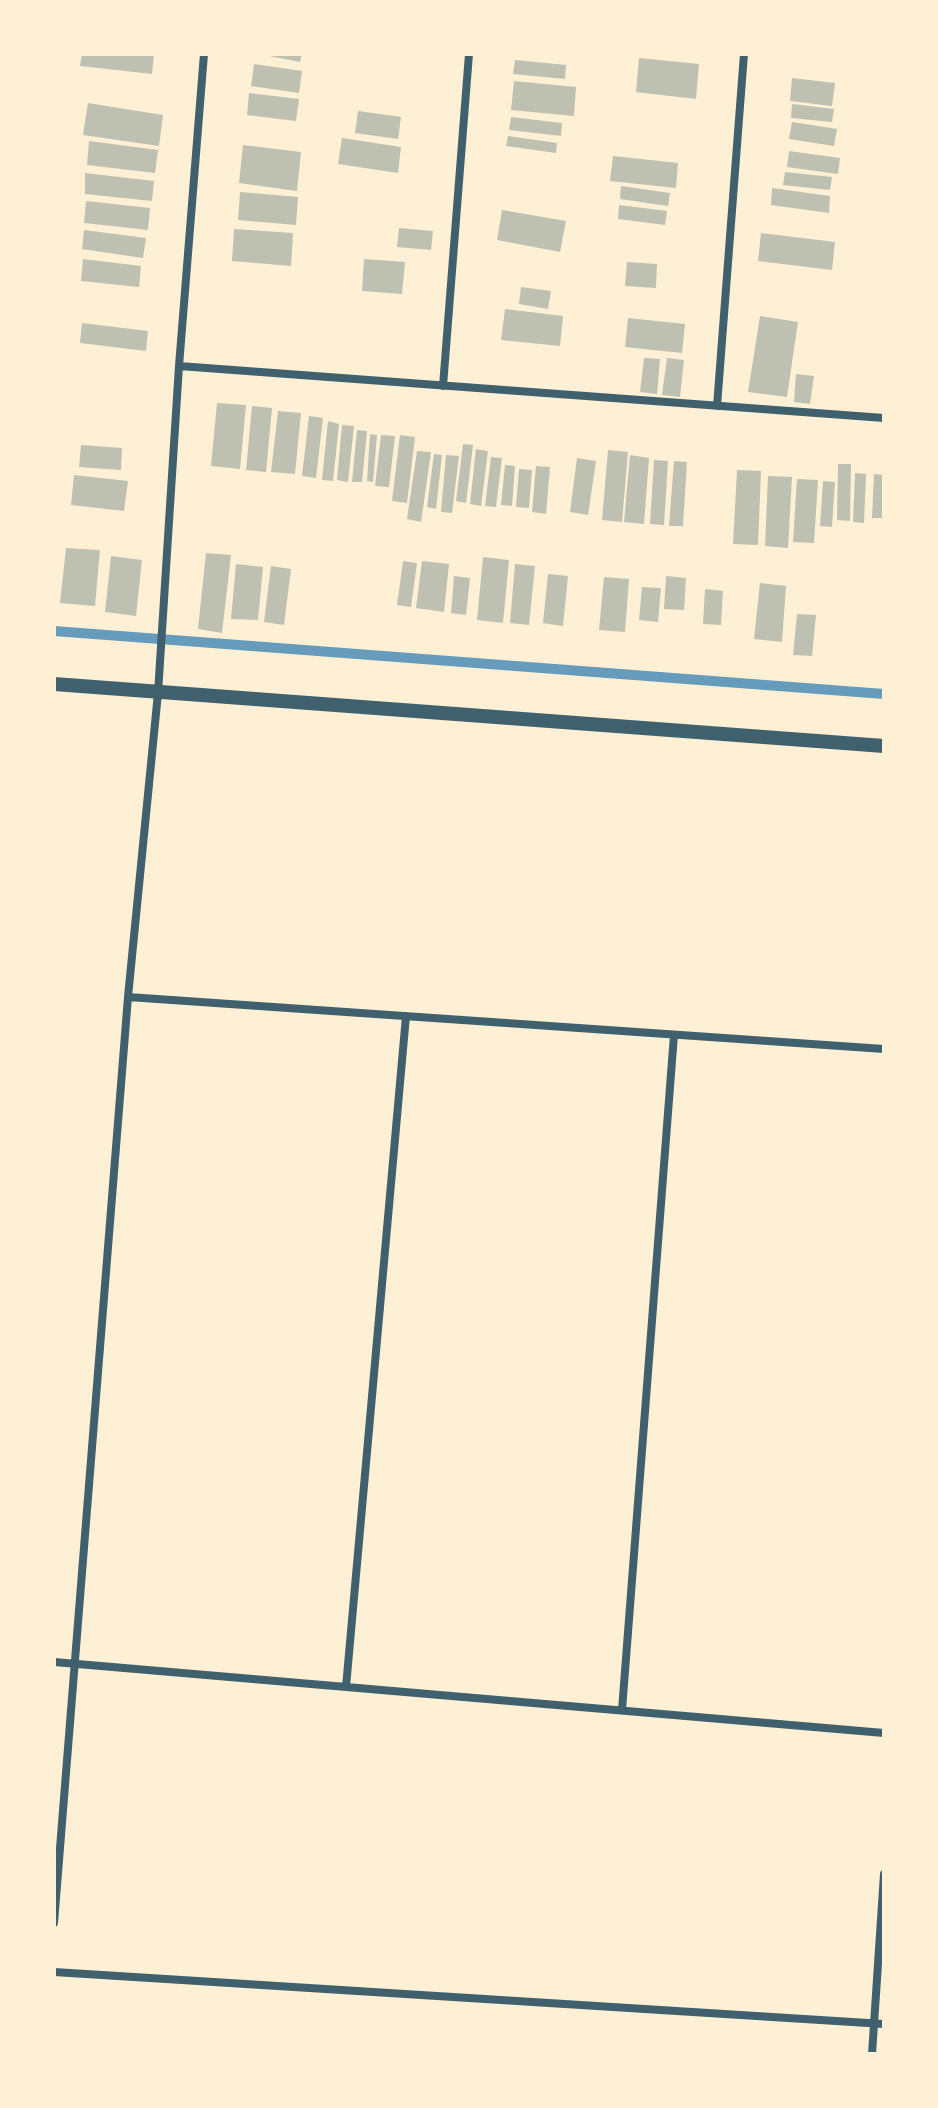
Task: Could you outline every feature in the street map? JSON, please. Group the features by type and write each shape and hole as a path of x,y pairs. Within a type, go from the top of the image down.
{"street":[{"path":"54,1923 128,997 158,693 179,366 204,54"},
{"path":"443,386 469,54"},
{"path":"717,406 744,54"},
{"path":"179,366 884,418"},
{"path":"54,684 884,746"},
{"path":"128,997 884,1049"},
{"path":"346,1687 406,1016"},
{"path":"622,1710 674,1035"},
{"path":"54,1662 884,1733"},
{"path":"872,2054 879,2024 884,1874"},
{"path":"54,1972 879,2024"}],"building":[{"path":"82,54 154,54 152,74 80,66"},
{"path":"259,54 302,54 300,62"},
{"path":"639,58 699,64 696,99 636,92"},
{"path":"515,60 566,65 565,79 513,74"},
{"path":"254,64 302,71 299,93 251,86"},
{"path":"792,78 835,83 832,106 790,101"},
{"path":"514,81 576,87 574,116 511,110"},
{"path":"249,93 299,99 296,121 247,115"},
{"path":"88,103 163,115 159,146 83,135"},
{"path":"792,104 834,109 832,122 791,118"},
{"path":"358,111 401,117 398,139 355,133"},
{"path":"511,117 562,123 561,136 509,130"},
{"path":"792,122 837,129 834,146 789,139"},
{"path":"508,136 557,143 556,153 506,146"},
{"path":"342,138 401,147 398,173 338,164"},
{"path":"89,141 158,150 155,173 87,165"},
{"path":"243,145 301,152 297,191 239,183"},
{"path":"789,151 840,158 838,174 787,167"},
{"path":"613,156 678,163 676,188 610,181"},
{"path":"785,172 832,177 830,190 783,185"},
{"path":"85,173 154,181 152,201 85,194"},
{"path":"621,186 670,193 668,206 620,199"},
{"path":"772,188 830,196 829,213 771,205"},
{"path":"240,192 298,197 296,225 238,220"},
{"path":"86,201 150,208 148,230 84,223"},
{"path":"619,205 667,211 665,225 618,219"},
{"path":"502,210 566,221 560,252 497,240"},
{"path":"399,228 433,231 431,250 397,247"},
{"path":"234,229 293,233 291,266 232,261"},
{"path":"84,230 146,238 143,258 82,249"},
{"path":"761,233 835,242 832,270 758,261"},
{"path":"83,259 141,266 139,287 81,281"},
{"path":"364,259 405,262 402,294 362,291"},
{"path":"627,262 657,264 656,288 625,286"},
{"path":"521,287 551,291 548,309 519,304"},
{"path":"505,309 563,316 560,346 501,340"},
{"path":"760,316 798,322 787,397 748,392"},
{"path":"628,318 685,324 682,353 625,347"},
{"path":"82,323 148,331 146,351 80,343"},
{"path":"644,358 660,359 657,394 640,392"},
{"path":"667,358 684,360 680,397 662,395"},
{"path":"796,374 814,376 810,404 794,402"},
{"path":"217,403 246,405 240,469 211,466"},
{"path":"252,406 272,408 266,472 246,470"},
{"path":"278,411 301,413 295,474 271,472"},
{"path":"309,416 323,418 316,478 302,476"},
{"path":"328,421 339,424 333,481 322,480"},
{"path":"342,425 354,426 348,482 337,480"},
{"path":"357,430 367,431 362,482 352,482"},
{"path":"370,434 377,435 373,482 367,481"},
{"path":"381,435 395,436 389,487 375,486"},
{"path":"400,435 415,437 407,503 392,501"},
{"path":"463,444 473,445 466,503 456,501"},
{"path":"81,445 122,448 121,470 79,467"},
{"path":"476,449 488,451 481,506 470,504"},
{"path":"608,450 628,452 622,522 602,520"},
{"path":"417,451 431,452 421,522 407,519"},
{"path":"434,454 442,455 436,509 427,507"},
{"path":"446,455 459,456 452,513 441,512"},
{"path":"630,455 649,458 644,524 624,522"},
{"path":"491,457 502,458 496,507 485,506"},
{"path":"577,458 596,461 588,515 570,512"},
{"path":"654,460 668,461 664,525 650,524"},
{"path":"674,461 687,462 683,526 669,526"},
{"path":"838,464 851,464 850,521 837,520"},
{"path":"505,465 515,466 512,506 501,505"},
{"path":"536,466 550,467 546,514 532,512"},
{"path":"519,469 532,470 529,508 516,507"},
{"path":"737,470 761,471 758,545 733,544"},
{"path":"855,473 866,474 864,523 853,522"},
{"path":"874,474 884,475 884,518 872,518"},
{"path":"74,475 128,481 124,511 71,505"},
{"path":"768,476 792,477 788,548 765,546"},
{"path":"797,479 818,480 814,543 793,542"},
{"path":"823,481 835,482 832,527 820,526"},
{"path":"66,548 100,550 95,606 60,603"},
{"path":"206,553 231,555 222,633 198,629"},
{"path":"111,556 142,560 136,616 105,612"},
{"path":"483,557 509,560 503,623 477,620"},
{"path":"403,561 417,563 411,607 397,605"},
{"path":"422,561 449,564 444,612 416,608"},
{"path":"236,564 263,567 258,620 231,619"},
{"path":"515,564 535,566 529,625 510,623"},
{"path":"271,566 291,569 284,625 264,622"},
{"path":"548,574 568,576 563,626 543,623"},
{"path":"454,576 470,578 466,615 451,613"},
{"path":"666,576 686,578 684,610 664,609"},
{"path":"604,577 629,579 625,632 599,630"},
{"path":"760,583 786,586 782,642 754,639"},
{"path":"642,587 661,588 658,622 639,620"},
{"path":"705,589 723,591 721,625 703,624"},
{"path":"797,614 816,615 812,656 793,655"}],"waterway":[{"path":"54,631 884,694"}]}
